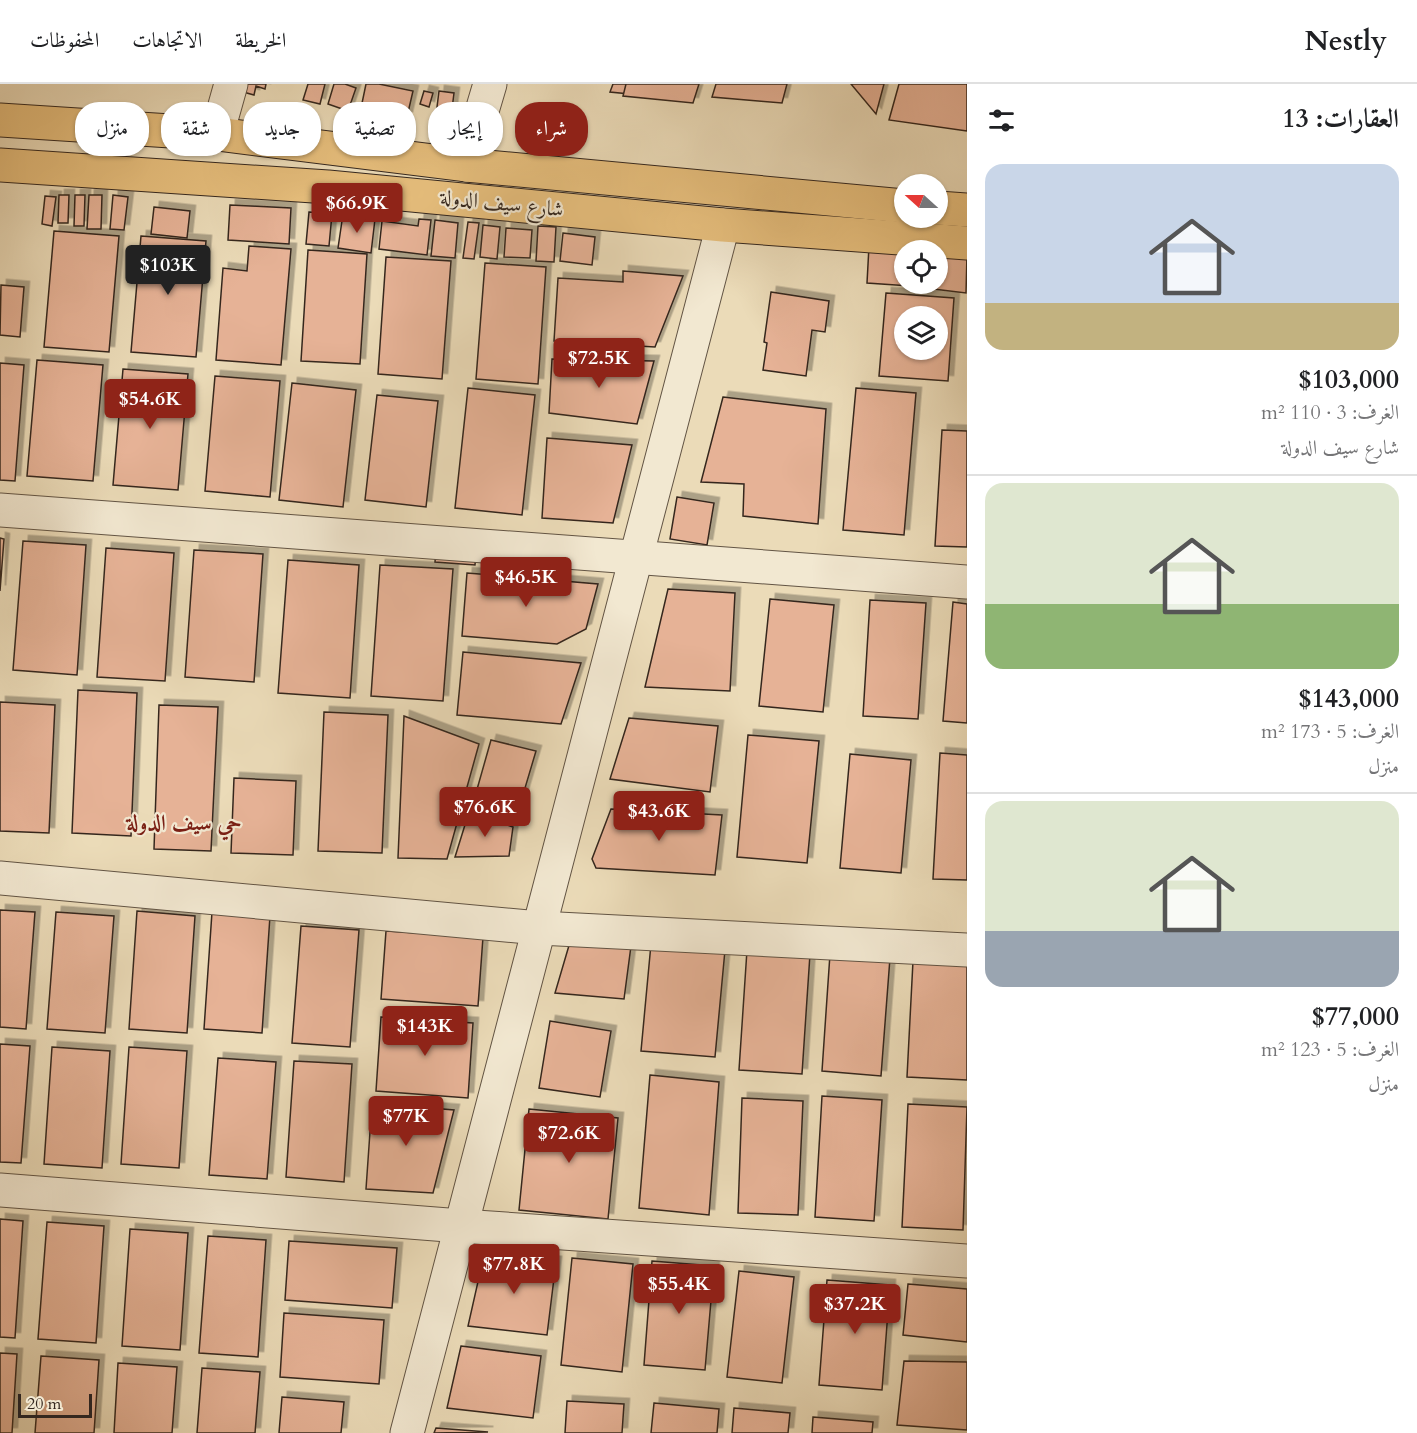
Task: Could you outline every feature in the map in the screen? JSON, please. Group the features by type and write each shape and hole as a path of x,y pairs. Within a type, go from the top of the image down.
{"main road":[{"name":"شارع سيف الدولة","path":"0,120 161,130"},
{"name":"شارع سيف الدولة","path":"231,136 466,165 894,205"},
{"name":"شارع سيف الدولة","path":"0,165 328,187 723,225 967,243"},
{"path":"948,209 967,210"}],"street":[{"path":"226,102 231,84"},
{"path":"466,165 490,84"},
{"path":"407,1433 723,225"},
{"path":"0,510 967,582"},
{"path":"0,878 539,928 967,950"},
{"path":"0,1190 461,1226 967,1261"}],"building":[{"path":"238,84 266,84 265,89 256,86 254,95 236,90"},
{"path":"308,84 325,84 320,102 303,100"},
{"path":"334,84 345,84 356,88 351,102 333,102 333,106 328,104"},
{"path":"366,84 379,84 413,91 410,102 362,102"},
{"path":"613,84 685,84 680,99 610,92"},
{"path":"626,84 699,84 693,103 623,96"},
{"path":"716,84 787,84 782,103 712,97"},
{"path":"851,84 884,84 876,114"},
{"path":"899,84 967,84 967,131 889,120"},
{"path":"424,91 433,93 428,107 420,104"},
{"path":"439,91 454,93 453,102 438,102"},
{"path":"59,195 69,195 68,223 58,223"},
{"path":"75,195 85,195 84,226 74,226"},
{"path":"89,195 102,195 101,229 87,229"},
{"path":"113,195 128,197 124,230 110,229"},
{"path":"45,196 56,197 52,226 42,224"},
{"path":"230,205 291,208 289,244 228,240"},
{"path":"154,207 190,211 187,238 151,234"},
{"path":"309,212 332,214 329,246 306,244"},
{"path":"343,214 375,219 371,253 338,248"},
{"path":"419,219 431,220 427,255 379,249 382,221 418,226"},
{"path":"435,220 458,223 455,258 431,256"},
{"path":"468,222 479,223 474,259 463,258"},
{"path":"483,225 500,227 497,259 480,257"},
{"path":"538,226 556,227 554,262 536,261"},
{"path":"506,228 532,230 530,258 504,257"},
{"path":"54,231 119,236 109,352 44,347"},
{"path":"563,233 595,237 592,265 560,261"},
{"path":"141,236 206,241 196,357 131,352"},
{"path":"249,246 291,249 281,365 216,360 223,268 247,271"},
{"path":"869,246 894,249 894,285 867,283"},
{"path":"308,250 367,254 360,364 301,361"},
{"path":"948,251 967,254 966,293 948,291"},
{"path":"386,257 451,261 442,379 378,374"},
{"path":"485,263 546,267 538,384 476,379"},
{"path":"623,271 683,276 655,347 554,341 558,278 623,282"},
{"path":"1,285 24,287 20,337 0,335"},
{"path":"771,292 829,301 825,332 812,330 806,376 763,370 767,343 764,342"},
{"path":"886,293 954,298 948,381 879,376"},
{"path":"552,359 654,361 637,424 549,413"},
{"path":"37,360 103,365 93,481 27,476"},
{"path":"0,363 24,365 15,481 0,480"},
{"path":"123,369 188,374 178,490 113,485"},
{"path":"215,376 280,381 270,497 205,491"},
{"path":"292,383 356,390 343,507 279,500"},
{"path":"468,388 535,395 522,515 455,508"},
{"path":"856,388 916,393 904,535 843,530"},
{"path":"377,395 438,401 426,507 365,500"},
{"path":"723,397 826,409 818,524 743,516 744,484 701,482"},
{"path":"942,430 967,431 967,547 935,546"},
{"path":"547,438 632,445 613,523 542,518"},
{"path":"677,497 714,503 707,545 670,539"},
{"path":"0,538 4,539 0,591"},
{"path":"23,541 86,545 77,675 13,670"},
{"path":"106,548 174,553 165,681 97,677"},
{"path":"436,549 476,552 475,565 435,562"},
{"path":"194,550 263,554 254,682 185,677"},
{"path":"288,560 359,565 350,698 278,693"},
{"path":"380,565 453,569 443,701 371,696"},
{"path":"467,573 598,584 586,629 557,644 462,636"},
{"path":"668,589 735,593 730,691 645,687"},
{"path":"770,599 834,605 823,712 759,706"},
{"path":"870,600 926,603 918,719 863,716"},
{"path":"953,602 967,604 967,723 943,721"},
{"path":"463,652 581,663 561,724 457,715"},
{"path":"78,690 137,693 131,836 72,833"},
{"path":"0,702 55,705 49,833 0,831"},
{"path":"159,705 218,707 211,851 154,849"},
{"path":"324,712 388,715 382,853 318,851"},
{"path":"404,716 479,744 447,859 398,858"},
{"path":"629,718 718,726 710,792 610,779"},
{"path":"748,735 819,741 807,863 737,857"},
{"path":"491,740 536,751 517,815 472,807"},
{"path":"940,753 967,755 967,880 933,879"},
{"path":"850,754 911,760 901,873 840,868"},
{"path":"234,778 296,781 293,855 231,853"},
{"path":"611,809 722,815 715,875 596,868 592,859"},
{"path":"469,812 513,827 509,856 455,857"},
{"path":"0,910 35,912 26,1029 0,1027"},
{"path":"137,911 195,916 187,1033 129,1029"},
{"path":"56,912 114,916 105,1033 47,1029"},
{"path":"212,912 270,916 262,1033 204,1029"},
{"path":"301,926 359,930 350,1047 292,1043"},
{"path":"386,931 483,937 478,1006 381,999"},
{"path":"570,942 631,946 624,999 555,993"},
{"path":"651,944 725,950 715,1057 641,1051"},
{"path":"747,950 810,954 802,1074 739,1070"},
{"path":"830,954 890,958 881,1076 822,1071"},
{"path":"913,961 967,963 967,1080 907,1077"},
{"path":"381,1017 473,1023 468,1098 376,1091"},
{"path":"550,1021 611,1031 600,1097 539,1088"},
{"path":"0,1044 30,1046 21,1163 0,1162"},
{"path":"52,1047 110,1051 102,1168 44,1164"},
{"path":"129,1047 187,1051 179,1168 121,1164"},
{"path":"218,1058 276,1062 267,1179 209,1175"},
{"path":"294,1061 352,1064 344,1182 286,1177"},
{"path":"650,1075 719,1082 709,1215 639,1208"},
{"path":"822,1096 882,1100 874,1221 815,1217"},
{"path":"742,1098 803,1101 798,1215 738,1213"},
{"path":"372,1103 454,1110 433,1193 366,1189"},
{"path":"908,1104 967,1107 963,1230 902,1227"},
{"path":"529,1109 618,1118 608,1219 519,1210"},
{"path":"0,1219 23,1221 15,1338 0,1337"},
{"path":"47,1222 104,1226 96,1343 38,1339"},
{"path":"130,1229 188,1233 180,1350 122,1346"},
{"path":"208,1236 266,1240 258,1357 199,1353"},
{"path":"289,1241 397,1248 392,1308 285,1300"},
{"path":"484,1255 556,1262 547,1335 468,1326"},
{"path":"572,1258 633,1264 622,1372 561,1365"},
{"path":"652,1261 714,1266 705,1370 644,1365"},
{"path":"739,1271 794,1277 782,1383 727,1377"},
{"path":"827,1280 890,1285 882,1390 819,1385"},
{"path":"908,1284 967,1289 967,1342 903,1335"},
{"path":"284,1313 384,1320 379,1384 280,1377"},
{"path":"461,1346 541,1356 533,1418 447,1408"},
{"path":"0,1353 17,1354 12,1433 0,1433"},
{"path":"41,1356 99,1360 94,1433 35,1433"},
{"path":"904,1361 967,1362 967,1430 897,1425"},
{"path":"118,1363 177,1367 172,1433 114,1433"},
{"path":"202,1368 260,1372 255,1433 197,1433"},
{"path":"282,1397 344,1402 341,1433 279,1433"},
{"path":"567,1401 624,1404 622,1433 565,1433"},
{"path":"654,1403 719,1409 717,1433 651,1433"},
{"path":"734,1408 790,1413 788,1433 732,1433"},
{"path":"813,1417 873,1422 872,1433 812,1433"},
{"path":"436,1428 488,1432 434,1433"}],"district":[{"name":"حي سيف الدولة","path":"184,822"}]}
